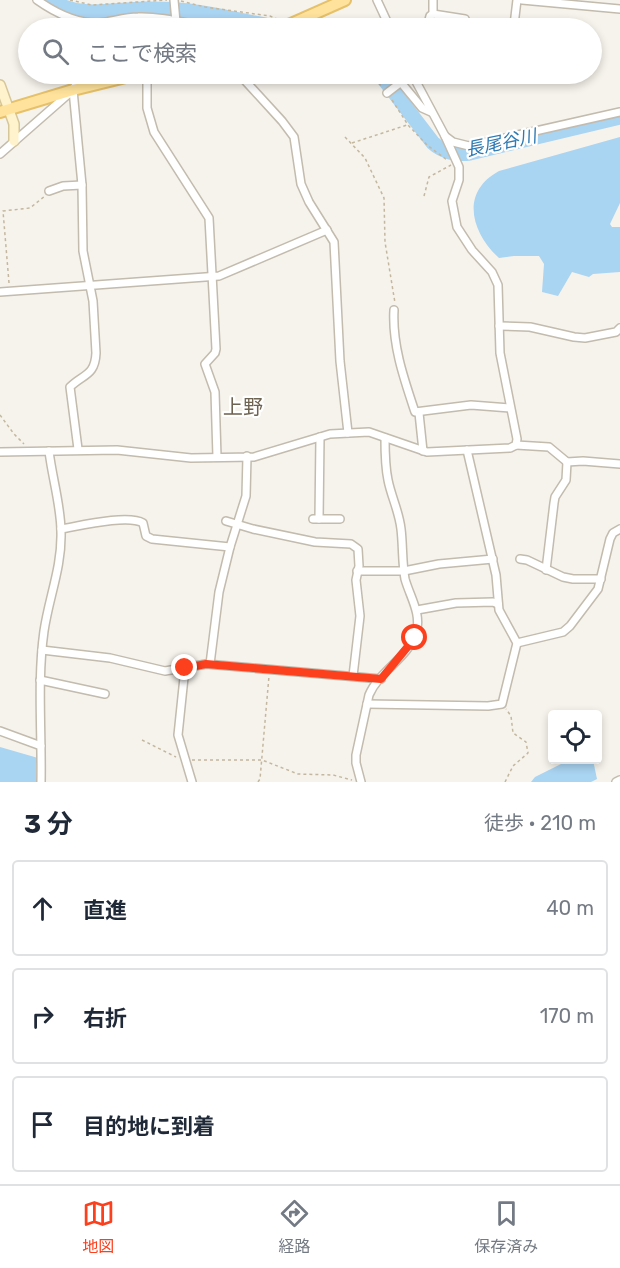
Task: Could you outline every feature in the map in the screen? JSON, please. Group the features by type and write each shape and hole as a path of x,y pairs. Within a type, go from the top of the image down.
{"main road":[{"path":"305,18 345,0"},
{"path":"5,111 97,84"}],"street":[{"path":"37,0 72,18"},
{"path":"174,0 176,18"},
{"path":"377,0 385,18"},
{"path":"430,18 433,14 433,0"},
{"path":"515,18 517,0"},
{"path":"522,0 620,9"},
{"path":"433,14 459,18"},
{"path":"129,18 138,16 163,18"},
{"path":"0,154 73,90 76,84"},
{"path":"147,84 147,108 154,132 209,219 216,349 205,364 215,392 217,457"},
{"path":"248,84 282,121 294,138 301,184 309,202 334,242 340,361 348,433"},
{"path":"387,93 399,84"},
{"path":"401,84 422,108 432,113"},
{"path":"416,84 445,136 460,174 453,201 454,219 460,234 496,278 498,285 500,353 517,439 516,446"},
{"path":"0,85 5,111 14,124 14,141"},
{"path":"73,90 82,185 83,251 93,301 96,360 90,372 70,387 78,449"},
{"path":"445,136 453,142 469,146 480,145 620,112"},
{"path":"49,191 63,186 82,185"},
{"path":"0,292 219,276 327,230"},
{"path":"394,310 394,329 401,369 415,412 471,405 510,408"},
{"path":"499,326 530,327 585,338 619,330"},
{"path":"419,412 423,451"},
{"path":"0,452 78,449 117,450 191,458 247,456 266,454 298,442 320,437 369,432 423,451 516,446 549,447 567,462 620,464"},
{"path":"320,437 316,519 340,519"},
{"path":"361,782 356,763 357,754 373,685 381,679 415,638 418,629 417,610 410,595 404,571 398,509 387,478 384,438"},
{"path":"367,704 488,706 502,704 517,643 499,610 493,559 467,450"},
{"path":"41,782 42,650 47,615 60,562 61,529 49,451"},
{"path":"210,664 216,609 230,547 246,496 247,456"},
{"path":"546,570 555,497 566,480 567,462"},
{"path":"61,529 98,522 134,519 143,523 146,536 152,539 230,547"},
{"path":"226,521 322,544 351,544 358,549 359,566 356,580 360,616 353,676"},
{"path":"517,643 563,632 570,626 598,589 610,539 620,529"},
{"path":"357,571 404,571 439,564 493,559"},
{"path":"520,560 527,560 546,570 573,579 601,579"},
{"path":"417,610 456,603 493,602 498,604"},
{"path":"42,650 110,658 165,671 196,664 210,664 381,679"},
{"path":"185,668 178,735 192,782"},
{"path":"40,680 105,694"},
{"path":"0,731 41,746"},
{"path":"616,782 620,780"}],"path":[{"path":"70,0 93,5 174,0 274,18"},
{"path":"379,84 408,125 427,144 453,164 429,177 424,196"},
{"path":"352,143 408,125"},
{"path":"345,137 365,158 384,198 385,242 394,295 394,310"},
{"path":"10,292 3,211 30,208 49,191"},
{"path":"0,415 14,434 32,451"},
{"path":"258,782 262,760 269,669"},
{"path":"502,704 510,716 513,733 526,742 528,747 526,756 513,766 505,782"},
{"path":"142,740 164,752 185,759 262,760 298,774 333,775 361,782"}],"water":[{"path":"620,137 620,203 610,224 612,227 620,227 620,272 593,274 589,277 572,272 558,296 542,292 544,264 539,256 499,258 482,237 474,213 474,202 478,190 486,180 499,171"},
{"path":"0,747 38,758 36,782 0,782"},
{"path":"561,764 594,764 597,779 591,782 531,782 535,777"}],"waterway":[{"name":"長尾谷川","path":"50,0 73,10 85,12 174,10 231,18"},
{"name":"長尾谷川","path":"388,84 433,143 441,149 460,154 620,117"}],"district":[{"name":"上野","path":"243,407"}],"route":[{"path":"185,668 196,664 206,664 381,679 415,638"}]}
